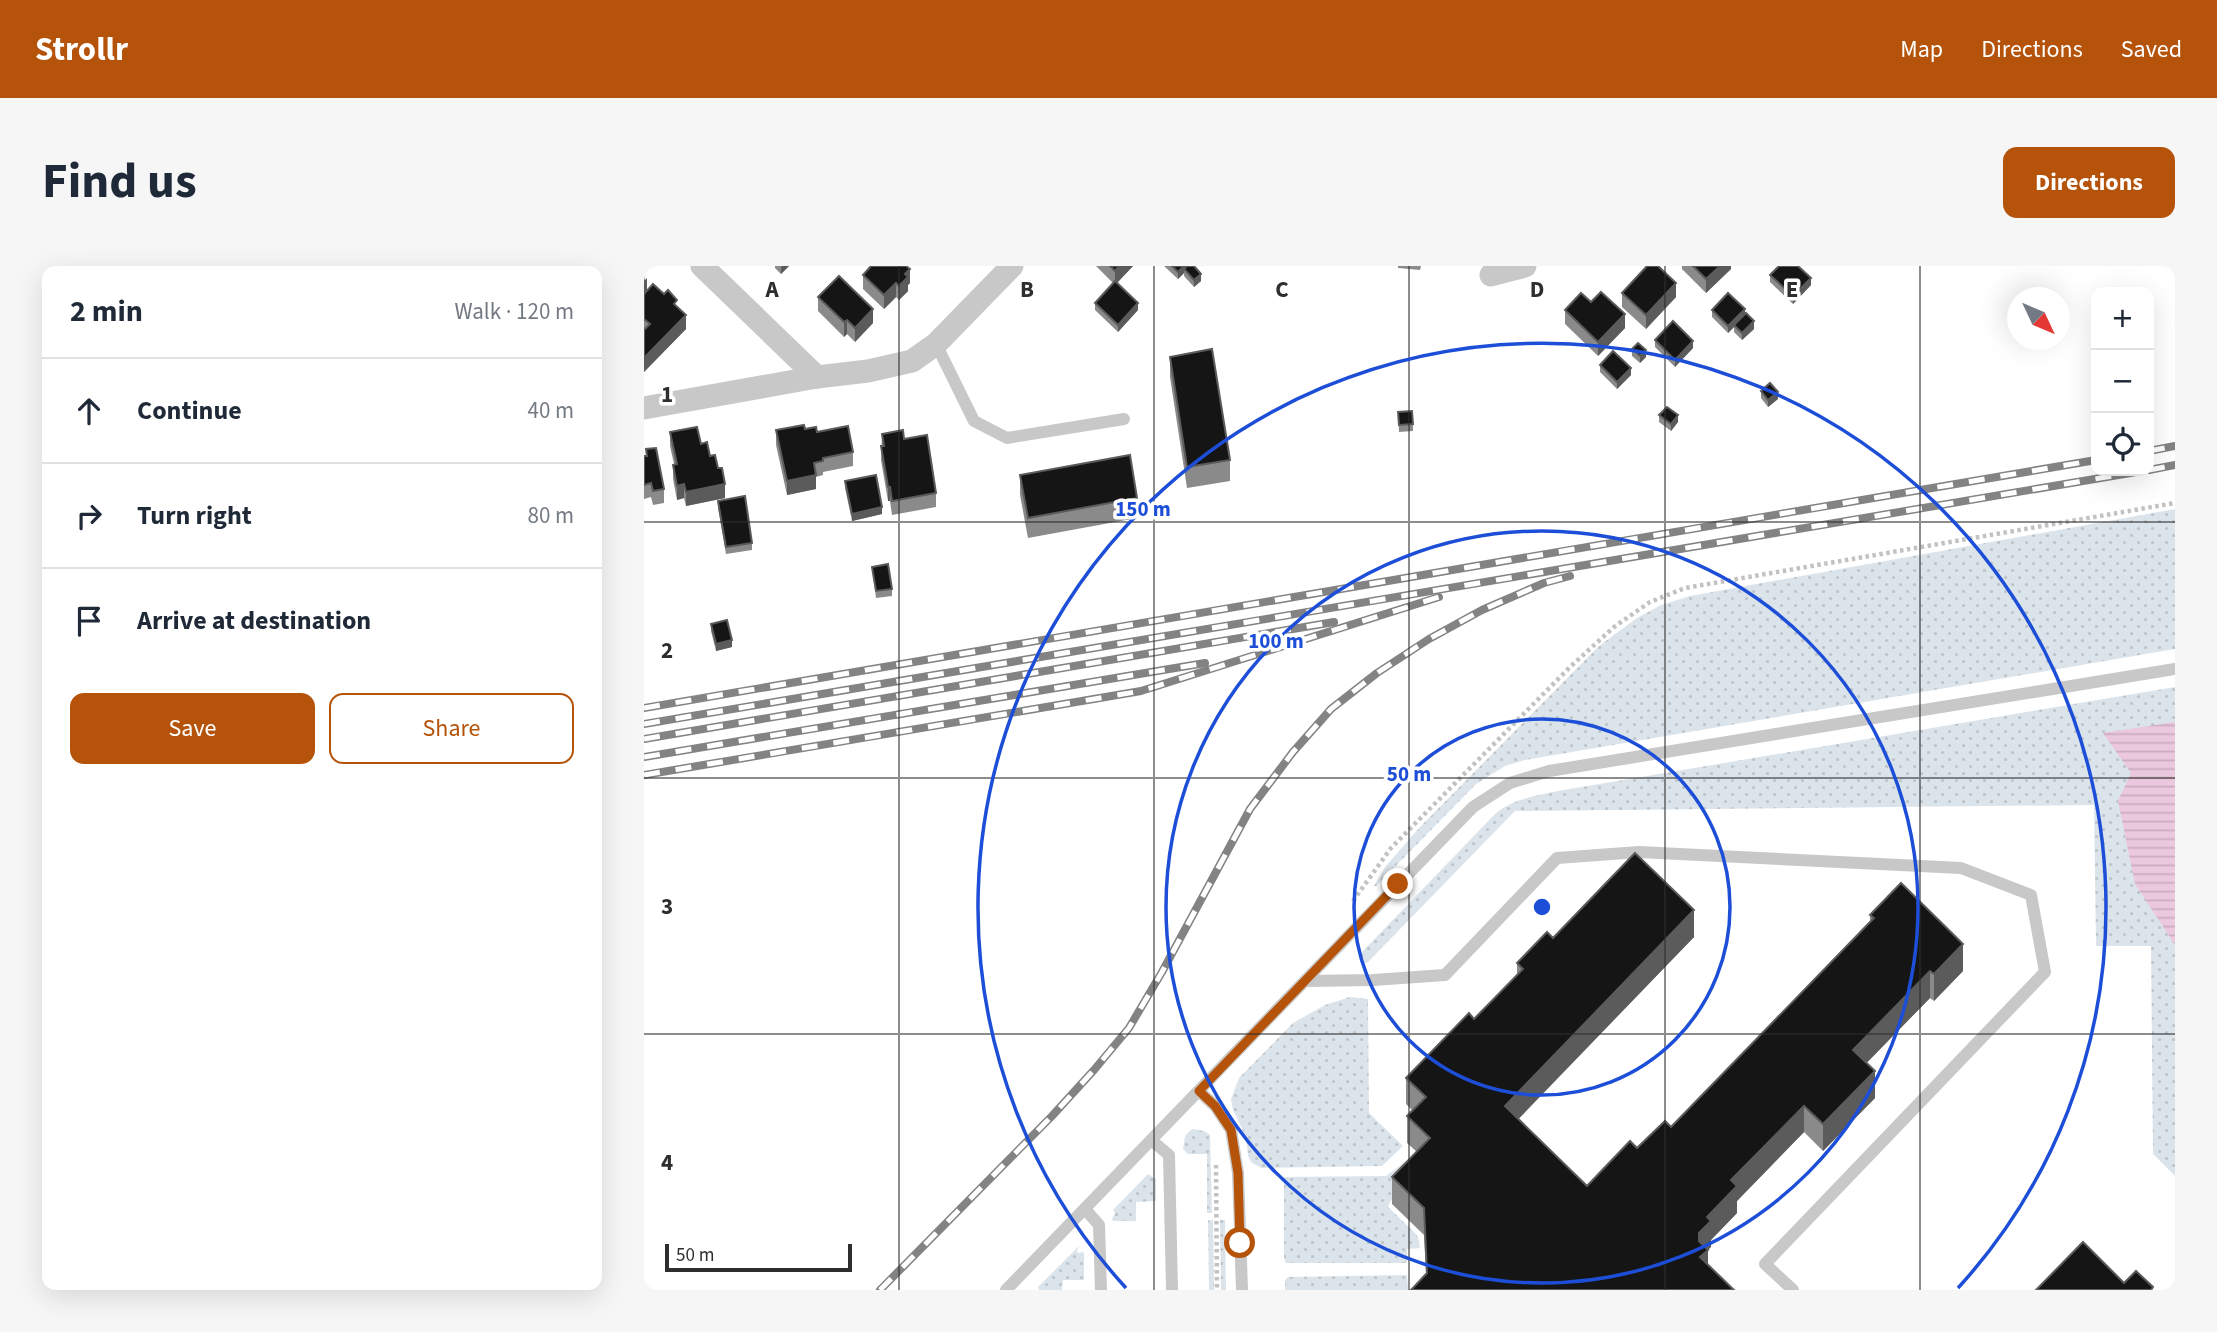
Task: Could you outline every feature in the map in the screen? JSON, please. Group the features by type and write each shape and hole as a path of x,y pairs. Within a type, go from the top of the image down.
{"street":[{"path":"702,266 817,377"},
{"path":"644,408 912,361 936,344 1012,266"},
{"path":"1491,275 1525,266"}],"lane":[{"path":"936,344 974,421 1007,438 1124,419"},
{"path":"1009,1289 1473,807 1510,783 1549,771 2175,669"},
{"path":"1305,981 1445,975 1558,858 1639,852 1961,868 2031,895 2045,972 1765,1264 1793,1290"},
{"path":"1199,1091 1215,1106 1231,1130 1238,1173 1242,1290"},
{"path":"1151,1140 1169,1155 1172,1290"},
{"path":"1084,1209 1099,1225 1101,1290"}],"path":[{"path":"1350,906 1400,838 1570,667 1614,626 1650,602 1685,589 2175,503"},
{"path":"1216,1164 1217,1290"}],"shaded area":[{"path":"2175,509 2175,649 1525,760 1505,766 1476,784 1374,886 1385,867 1421,826 1599,646 1637,618 1661,605 1690,596"},
{"path":"2175,687 2175,1176 2153,1154 2151,946 2096,946 2094,805 1515,811 1368,962 1360,959 1361,953 1494,815 1508,805 1524,799 1558,791"},
{"path":"2175,722 2175,945 2135,884 2118,801 2131,773 2103,733"},
{"path":"1350,997 1368,999 1369,1113 1403,1146 1382,1166 1261,1168 1251,1162 1248,1156 1246,1137 1233,1110 1231,1099 1239,1078 1293,1023 1325,1005"},
{"path":"1192,1129 1210,1135 1212,1213 1207,1213 1207,1154 1188,1154 1183,1149 1185,1136"},
{"path":"1406,1161 1420,1171 1388,1207 1419,1240 1420,1248 1407,1249 1407,1263 1286,1263 1284,1177 1386,1176"},
{"path":"1148,1174 1156,1179 1156,1201 1136,1202 1136,1221 1113,1221 1113,1210"},
{"path":"1208,1220 1213,1220 1214,1290 1209,1290"},
{"path":"1220,1220 1225,1220 1226,1290 1221,1290"},
{"path":"1079,1246 1078,1253 1084,1252 1084,1280 1063,1280 1062,1290 1039,1290 1038,1287"},
{"path":"1407,1275 1408,1289 1420,1290 1285,1290 1285,1280 1288,1277"}],"building":[{"path":"871,266 906,266 910,269 905,274 908,277 899,286 896,283 884,295 863,275"},
{"path":"1172,266 1184,266 1178,272"},
{"path":"1194,266 1201,274 1194,280 1184,269"},
{"path":"1647,266 1658,266 1676,283 1646,315 1622,293"},
{"path":"1693,266 1720,266 1706,279"},
{"path":"1779,266 1798,266 1811,278 1793,296 1770,275"},
{"path":"839,276 873,309 855,328 847,320 844,322 818,297"},
{"path":"1115,281 1138,303 1118,325 1095,303"},
{"path":"653,284 664,294 668,290 677,300 674,304 686,315 644,358 644,330 650,324 644,319 644,294"},
{"path":"1601,292 1625,314 1598,342 1565,310 1581,293 1591,302"},
{"path":"1728,293 1745,309 1728,326 1712,310"},
{"path":"1746,313 1754,321 1742,333 1734,325"},
{"path":"1673,321 1693,341 1675,360 1655,340"},
{"path":"1638,343 1646,350 1640,356 1632,349"},
{"path":"1212,349 1230,460 1187,467 1170,357"},
{"path":"1613,351 1631,368 1617,382 1600,365"},
{"path":"1770,383 1778,392 1768,400 1761,391"},
{"path":"1667,407 1678,415 1671,424 1659,415"},
{"path":"1412,411 1413,424 1399,425 1398,412"},
{"path":"804,425 805,429 816,427 817,432 848,426 853,452 823,458 823,461 814,463 816,475 787,481 776,430"},
{"path":"697,427 701,444 707,442 710,456 715,455 718,468 722,468 725,484 686,492 684,484 677,486 673,465 677,464 670,432"},
{"path":"903,430 904,439 927,435 936,493 892,501 881,446 884,446 882,434"},
{"path":"656,448 664,489 653,491 651,483 644,485 644,456 647,456 646,449"},
{"path":"1130,455 1137,498 1028,518 1020,475"},
{"path":"876,475 882,507 852,514 845,481"},
{"path":"745,496 752,543 726,547 718,501"},
{"path":"888,564 892,589 876,591 872,567"},
{"path":"727,620 732,640 716,644 711,624"},
{"path":"1635,853 1694,910 1505,1106 1587,1186 1630,1141 1637,1148 1665,1121 1671,1127 1874,918 1870,915 1901,883 1963,944 1934,974 1930,971 1853,1050 1875,1071 1823,1124 1804,1106 1731,1180 1737,1186 1707,1217 1711,1221 1699,1233 1699,1241 1708,1250 1700,1257 1734,1290 1411,1290 1427,1273 1424,1208 1392,1177 1430,1138 1407,1116 1426,1097 1406,1078 1469,1013 1474,1019 1523,969 1517,963 1547,932 1553,938"},
{"path":"2083,1242 2124,1283 2136,1271 2153,1287 2151,1290 2036,1290"}],"railway":[{"path":"2154,450 2175,446"},
{"path":"644,708 2091,461"},
{"path":"2154,469 2175,465"},
{"path":"644,724 2112,476"},
{"path":"880,1290 1052,1116 1129,1028 1250,809 1293,752 1331,709 1377,673 1429,639 1482,610 1544,583 1570,576"},
{"path":"644,775 1141,691 1439,597"},
{"path":"644,739 1334,622"},
{"path":"644,757 1205,663"}],"route":[{"path":"1240,1243 1238,1173 1231,1130 1215,1106 1199,1091 1398,884"}]}
